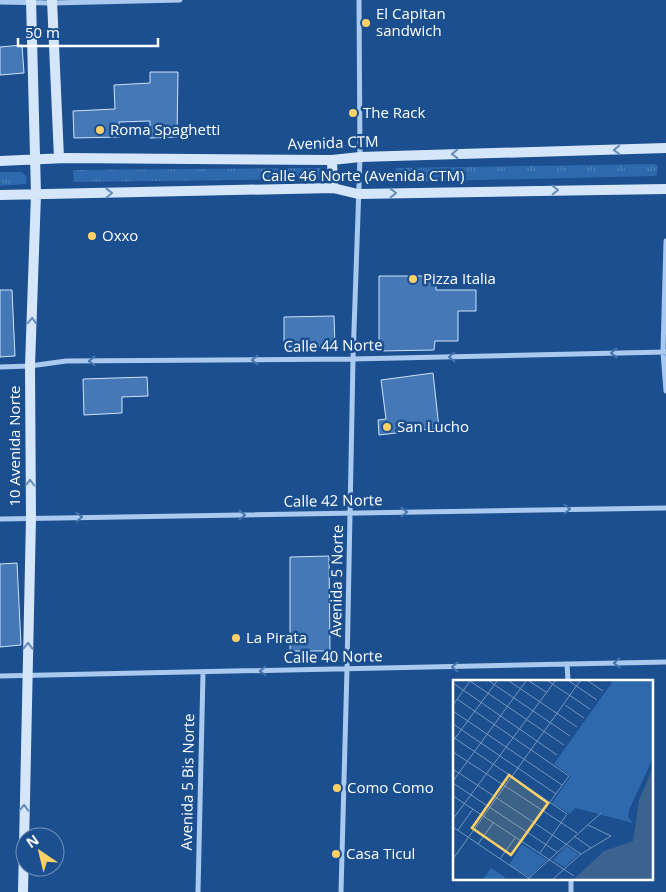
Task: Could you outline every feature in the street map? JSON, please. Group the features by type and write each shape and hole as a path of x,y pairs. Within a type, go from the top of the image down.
{"main road":[{"name":"10 Avenida Norte","path":"22,892 31,518 30,366 36,194 31,1"},
{"path":"51,2 58,158"},
{"name":"Avenida CTM","path":"0,161 58,158 332,160 360,157 666,148"},
{"path":"332,160 333,188"},
{"name":"Calle 46 Norte (Avenida CTM)","path":"36,194 333,188 358,194 666,188"},
{"path":"0,195 36,194"}],"street":[{"path":"0,2 180,0"},
{"name":"Avenida 5 Norte","path":"340,892 351,513 353,359 360,157 359,0"},
{"path":"666,241 666,391"},
{"name":"Calle 44 Norte","path":"0,367 30,366 58,361 353,359 665,352"},
{"name":"Calle 42 Norte","path":"0,519 666,508"},
{"name":"Calle 40 Norte","path":"0,676 666,662"},
{"path":"567,664 568,680"},
{"name":"Avenida 5 Bis Norte","path":"198,892 203,673"}],"green space":[{"path":"654,164 658,166 657,175 654,176 397,182 394,175 396,168"},
{"path":"320,168 324,175 322,179 74,182 73,170"},
{"path":"0,172 22,172 27,177 26,184 0,186"}],"building":[{"path":"22,45 24,73 0,75 0,47"},
{"path":"150,72 178,72 177,137 150,138 150,121 119,122 120,137 74,138 73,111 115,109 114,85 150,83"},
{"path":"379,276 436,276 436,290 476,290 476,311 458,311 458,341 435,341 434,350 379,351"},
{"path":"0,290 12,290 15,356 0,357"},
{"path":"334,316 335,346 284,347 284,317"},
{"path":"433,373 439,428 379,435 378,420 386,419 381,380"},
{"path":"147,377 148,396 122,397 122,413 84,415 83,379"},
{"path":"329,556 330,651 290,651 290,557"},
{"path":"17,563 21,645 0,647 0,564"}],"place":[{"name":"El Capitan sandwich","path":"366,23"},
{"name":"The Rack","path":"353,113"},
{"name":"Roma Spaghetti","path":"100,130"},
{"name":"Oxxo","path":"92,236"},
{"name":"Pizza Italia","path":"413,279"},
{"name":"San Lucho","path":"387,427"},
{"name":"La Pirata","path":"236,638"},
{"name":"Como Como","path":"337,788"},
{"name":"Casa Ticul","path":"336,854"}]}
